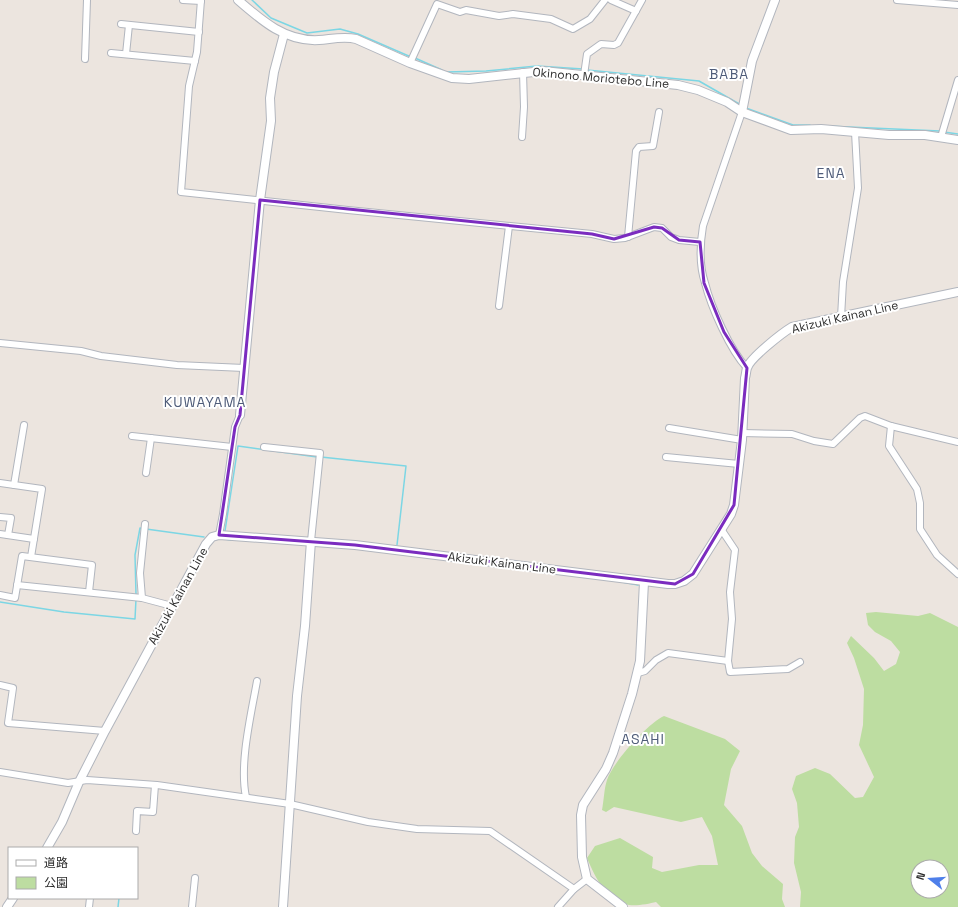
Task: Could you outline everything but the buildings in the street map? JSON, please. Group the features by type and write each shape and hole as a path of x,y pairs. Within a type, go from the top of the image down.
{"main road":[{"name":"Okinono Moriotebo Line","path":"238,0 271,28 284,34 308,40 348,37 356,38 410,63 452,78 468,79 543,71 678,85 698,90 720,99 742,112 791,130 821,129 958,140"},
{"path":"742,112 752,62 775,0"},
{"path":"240,415 260,200 271,121 270,98 274,72 284,34"},
{"name":"Akizuki Kainan Line","path":"48,847 62,822 79,782 105,731 206,544 212,537 219,535 311,541 394,549 644,582 675,584 684,581 693,574 734,505 742,436 746,368 751,362 786,331 804,324 958,292"},
{"path":"283,907 297,696 305,626 311,541"},
{"path":"623,907 595,887 587,879 582,857 580,838 583,805 606,769 613,753 638,673 644,582"}],"street":[{"path":"85,59 87,0"},
{"path":"184,0 201,1 195,61 189,86 181,192 592,234 614,239 628,237 654,227 662,228 671,237 679,240 700,242"},
{"path":"410,63 437,4 460,12 466,10 499,16 513,14 551,19 574,29 590,19 605,0"},
{"path":"612,0 636,11"},
{"path":"584,75 587,54 601,44 614,45 618,43 642,0"},
{"path":"897,0 958,5"},
{"path":"121,24 199,32"},
{"path":"126,54 129,25"},
{"path":"111,53 195,61"},
{"path":"522,137 524,107 523,72"},
{"path":"941,138 958,80"},
{"path":"628,237 636,151 639,147 653,146 659,112"},
{"path":"742,112 703,226 700,242 704,283 724,332 740,361 746,368"},
{"path":"841,317 843,282 858,188 855,132"},
{"path":"499,306 509,226"},
{"path":"0,343 81,351 101,356 177,365 244,368"},
{"path":"219,535 235,427 240,415"},
{"path":"670,428 742,436 792,434 826,444 833,444 860,418 865,416 891,426 958,442"},
{"path":"14,485 24,425"},
{"path":"891,426 888,446 917,489 920,503 920,529 937,555 958,574"},
{"path":"132,436 232,447"},
{"path":"146,473 151,438"},
{"path":"264,447 320,453 311,541"},
{"path":"666,457 739,464"},
{"path":"0,483 42,489 31,557"},
{"path":"0,517 12,518 8,536"},
{"path":"142,598 140,573 145,524"},
{"path":"721,529 735,550 730,592 732,619 728,661 730,672 788,669 800,662"},
{"path":"0,534 34,539"},
{"path":"0,595 15,598 22,556 92,565 89,592"},
{"path":"17,585 142,598 172,606"},
{"path":"638,673 645,671 656,660 668,653 728,661"},
{"path":"246,798 243,785 248,737 257,681"},
{"path":"0,685 14,688 8,723 105,731"},
{"path":"0,772 50,781 95,781 155,785 290,804 368,822 417,829 490,831 574,889"},
{"path":"136,831 137,811 153,812 155,785"},
{"path":"192,907 195,878"},
{"path":"558,907 574,889 587,879"}],"highlighted area":[{"path":"260,200 592,234 614,239 654,227 662,228 679,240 700,242 704,283 724,332 747,368 734,505 693,574 675,584 355,545 219,535 235,427 240,415"}],"green space":[{"path":"876,612 918,616 930,613 958,627 958,907 800,907 801,892 794,863 795,837 799,827 797,803 792,789 796,776 815,768 830,774 855,798 863,797 874,777 859,745 863,725 864,689 854,658 847,643 851,636 874,658 884,671 896,664 900,652 891,641 875,632 868,625 866,613"},
{"path":"664,716 725,739 740,751 731,769 724,805 742,826 752,853 762,866 783,884 782,899 785,907 661,907 656,902 640,905 628,905 611,896 597,879 587,858 595,846 620,838 653,857 652,868 662,872 699,865 718,865 712,836 702,817 681,822 614,807 606,812 602,810 605,787 610,772 631,744 657,720"}],"waterway":[{"path":"252,0 271,18 307,33 340,29 358,34 411,57"},
{"path":"415,58 442,70"},
{"path":"446,72 486,71 537,66 583,69"},
{"path":"587,70 699,81 741,105"},
{"path":"746,108 793,125 810,125"},
{"path":"826,126 940,131"},
{"path":"944,132 958,134"},
{"path":"225,531 238,446 317,457"},
{"path":"321,457 406,466 397,545"},
{"path":"136,595 135,555 140,528 142,529"},
{"path":"146,529 204,537"},
{"path":"225,539 231,540"},
{"path":"622,582 638,585"},
{"path":"0,602 64,612 135,619 136,599"},
{"path":"118,907 119,899"}],"district":[{"name":"BABA","path":"729,74"},
{"name":"ENA","path":"831,173"},
{"name":"KUWAYAMA","path":"205,402"},
{"name":"ASAHI","path":"643,739"}]}
